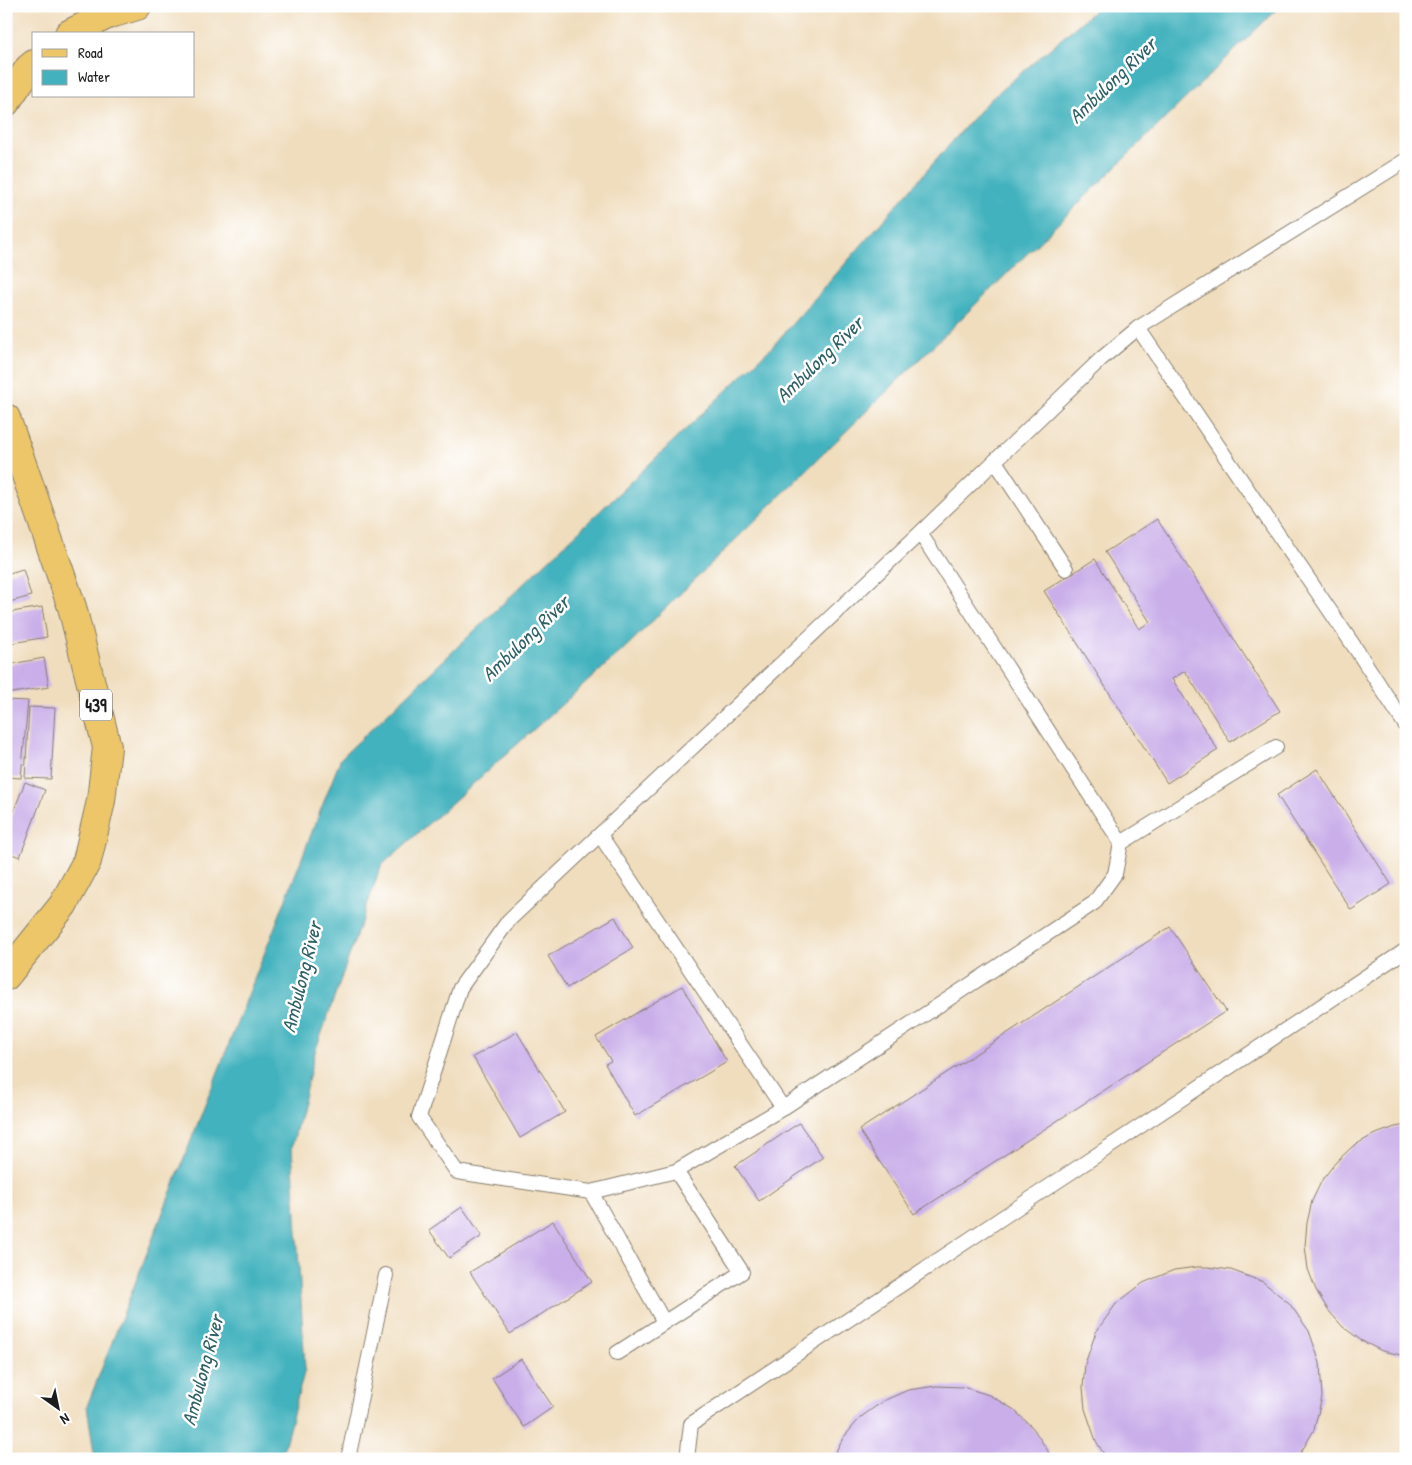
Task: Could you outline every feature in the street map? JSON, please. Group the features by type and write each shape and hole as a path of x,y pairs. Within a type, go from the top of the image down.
{"main road":[{"path":"73,32 107,16 137,6"},
{"path":"6,102 32,66"},
{"name":"439","path":"6,418 72,607 107,747 101,801 87,861 63,904 6,976"}],"lane":[{"path":"920,533 1121,843 1115,874 1094,903 783,1108 676,1171 591,1192 457,1172 419,1117 460,988 509,920 1101,360 1138,328 1406,160"},
{"path":"1138,328 1358,652 1406,726"},
{"path":"995,461 1066,570"},
{"path":"1121,843 1276,748"},
{"path":"600,835 783,1108"},
{"path":"687,1459 691,1424 1406,950"},
{"path":"617,1353 742,1272 676,1171"},
{"path":"591,1192 664,1322"},
{"path":"348,1459 386,1275"}],"water":[{"name":"Ambulong River","path":"1100,6 1280,6 624,649 381,866 315,1052 292,1147 305,1369 281,1459 95,1459 87,1406 341,758 772,347 987,102"}],"building":[{"path":"1157,519 1280,711 1230,742 1185,671 1172,679 1218,750 1167,783 1044,591 1095,559 1139,629 1150,622 1105,552"},
{"path":"23,569 31,596 6,603 6,574"},
{"path":"42,607 47,637 6,644 6,613"},
{"path":"44,658 49,687 6,694 6,665"},
{"path":"6,700 28,701 21,778 6,777"},
{"path":"29,707 55,708 51,779 25,778"},
{"path":"1317,769 1391,884 1351,910 1277,795"},
{"path":"25,782 45,790 20,857 6,852 6,831"},
{"path":"615,917 633,948 567,988 548,956"},
{"path":"1170,927 1226,1011 914,1214 859,1130"},
{"path":"682,986 727,1062 635,1116 605,1064 611,1061 596,1037"},
{"path":"517,1032 565,1112 520,1138 473,1057"},
{"path":"799,1123 823,1157 759,1201 735,1166"},
{"path":"1406,1125 1406,1356 1382,1351 1362,1341 1343,1327 1328,1310 1316,1290 1308,1269 1305,1246 1307,1223 1312,1201 1322,1180 1336,1162 1353,1146 1373,1135"},
{"path":"462,1207 482,1236 449,1258 429,1230"},
{"path":"553,1221 592,1282 510,1334 470,1272"},
{"path":"1197,1267 1231,1270 1263,1282 1289,1303 1309,1331 1320,1363 1322,1397 1314,1430 1297,1459 1107,1459 1096,1441 1085,1409 1083,1387 1085,1364 1096,1332 1116,1304 1143,1283 1174,1270"},
{"path":"521,1359 553,1407 524,1427 492,1378"},
{"path":"936,1386 963,1387 989,1395 1013,1409 1033,1428 1048,1451 1050,1459 832,1459 843,1438 861,1417 883,1401 908,1390"}]}
